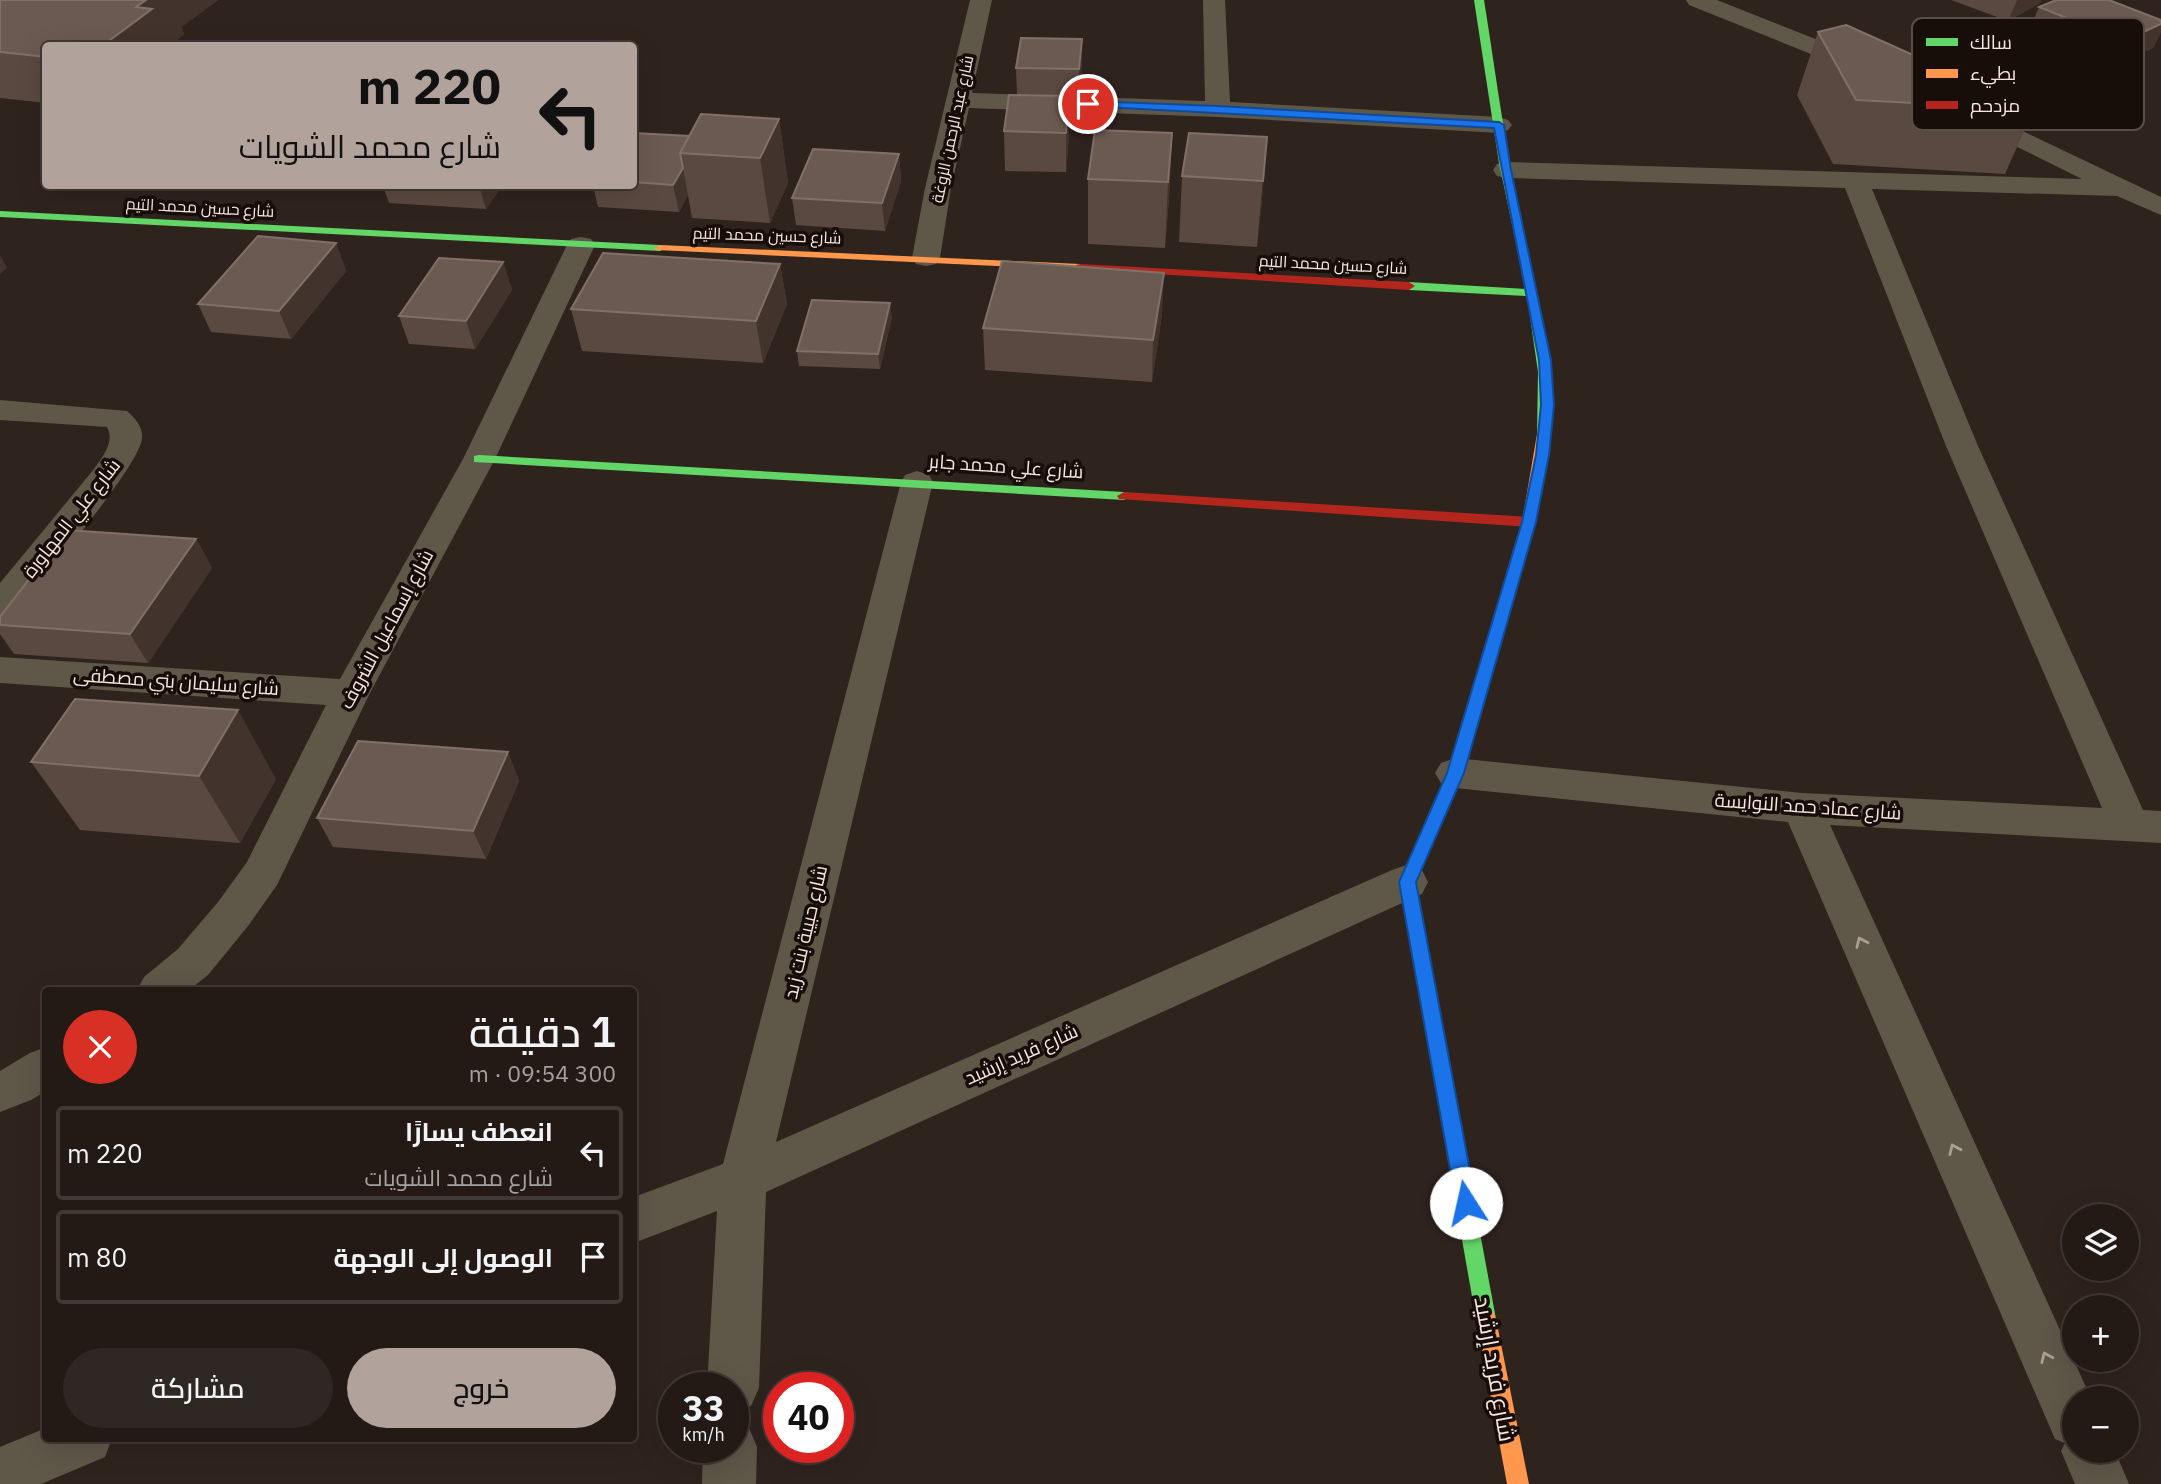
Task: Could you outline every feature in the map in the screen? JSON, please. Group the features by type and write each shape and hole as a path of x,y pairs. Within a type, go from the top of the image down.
{"street":[{"name":"شارع عبد الرحمن الزوغة","path":"926,258 981,0"},
{"path":"1214,0 1218,109"},
{"path":"1407,882 1455,773 1529,522 1542,455 1547,405 1545,360 1506,170 1479,0"},
{"path":"1697,0 1888,77"},
{"path":"958,100 1218,109 1499,125"},
{"path":"2003,130 2161,207"},
{"path":"1506,170 2124,188"},
{"path":"1856,182 1962,446 2146,827"},
{"name":"شارع حسين محمد التيم","path":"0,214 582,245 926,258 1532,293"},
{"name":"شارع إسماعيل الشروف","path":"163,987 192,962 233,914 262,873 351,693 479,459 582,245"},
{"name":"شارع علي المهاورة","path":"0,410 116,418 124,423 128,432 122,454 106,476 0,607"},
{"name":"شارع علي محمد جابر","path":"479,459 917,482 1529,522"},
{"name":"شارع حبيبة بنت زيد","path":"734,1372 743,1179 917,482"},
{"name":"شارع سليمان بني مصطفى","path":"0,670 351,693"},
{"name":"شارع عماد حمد النوايسة","path":"1455,773 1802,808 2146,827"},
{"path":"1802,808 2062,1393"},
{"name":"شارع فريد إرشيد","path":"637,1219 743,1179 1407,882 1508,1443 1518,1484"},
{"path":"0,1092 42,1069"},
{"path":"0,1474 76,1442"},
{"path":"729,1484 730,1463"},
{"path":"2093,1463 2102,1484"}],"building":[{"path":"0,0 146,0 136,7 152,9 107,42 42,42 42,57 0,52"},
{"path":"2056,0 2109,0 2161,20 2161,24 2144,32 2144,18 2066,18 2039,7"},
{"path":"1846,25 1912,54 1912,103 1856,100 1818,32"},
{"path":"1021,38 1082,39 1079,69 1016,68"},
{"path":"1009,95 1069,96 1066,133 1004,131"},
{"path":"701,114 779,119 760,158 680,153"},
{"path":"1095,130 1172,133 1168,182 1088,179"},
{"path":"637,133 689,136 680,153 683,168 673,185 637,182"},
{"path":"1189,133 1267,137 1263,181 1182,176"},
{"path":"813,149 899,154 882,203 792,198"},
{"path":"258,236 336,243 279,311 198,304"},
{"path":"603,253 780,264 756,321 571,309"},
{"path":"439,258 503,262 466,321 399,316"},
{"path":"1002,261 1164,273 1153,340 983,328"},
{"path":"812,300 890,303 878,354 797,351"},
{"path":"67,530 196,539 130,634 0,625 0,617"},
{"path":"75,699 238,710 199,776 31,762"},
{"path":"358,741 508,752 473,831 317,818"}],"traffic: fast":[{"path":"1479,0 1509,186 1541,340 1544,434"},
{"path":"0,214 660,248"},
{"path":"1409,286 1532,293"},
{"path":"479,459 1124,496"},
{"path":"1461,753 1455,773 1407,882 1486,1319"}],"traffic: slow":[{"path":"660,248 1080,267"},
{"path":"1461,753 1529,522 1544,434"},
{"path":"1486,1319 1518,1484"}],"traffic: jam":[{"path":"1080,267 1409,286"},
{"path":"1124,496 1529,522"}],"route":[{"path":"1088,104 1499,125 1545,360 1547,405 1542,455 1529,522 1455,773 1407,882 1466,1203"}]}
